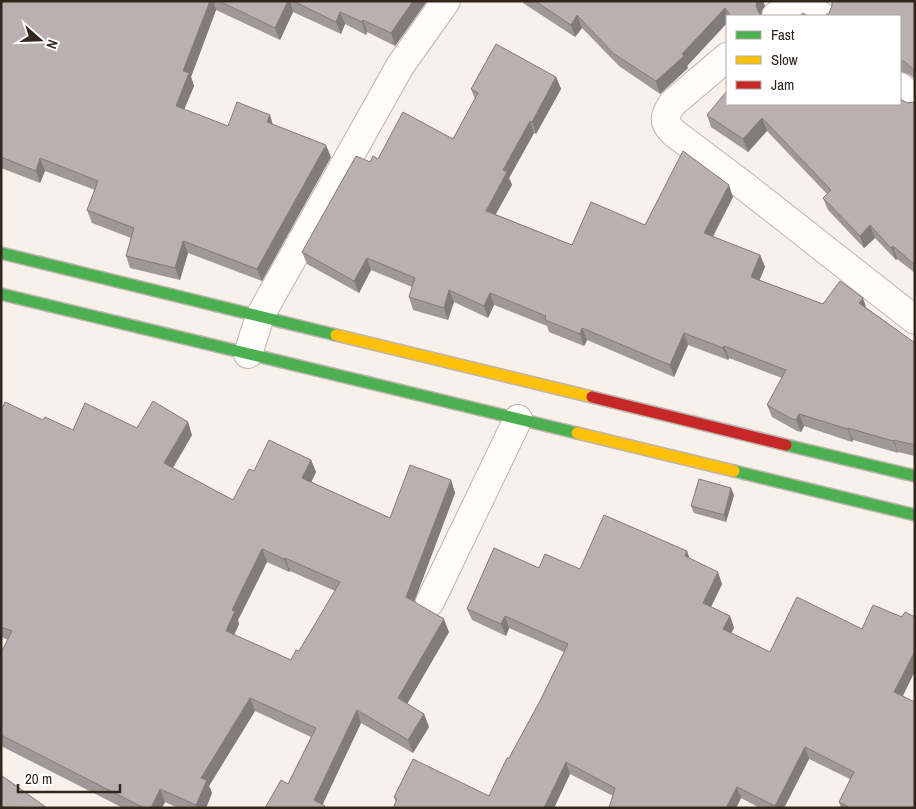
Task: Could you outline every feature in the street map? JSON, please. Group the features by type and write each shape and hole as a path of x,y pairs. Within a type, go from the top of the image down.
{"main road":[{"path":"1,252 915,476"},
{"path":"1,294 915,515"}],"street":[{"path":"248,354 260,316 400,66 446,1"},
{"path":"777,15 796,1"},
{"path":"803,1 820,15"},
{"path":"726,57 673,103 667,111 665,121 667,127 915,320"},
{"path":"901,88 915,100"},
{"path":"430,602 518,419"}],"building":[{"path":"1,1 210,1 183,71 189,73 176,106 228,126 237,102 270,115 267,122 326,145 257,269 183,241 175,268 126,256 134,228 87,210 98,181 40,158 36,171 1,157"},
{"path":"219,1 288,1 275,28"},
{"path":"293,1 413,1 391,33 340,12 336,22"},
{"path":"535,1 757,1 756,6 762,15 730,15 725,8 682,54 684,56 656,81 614,54 577,15 571,25"},
{"path":"832,1 915,1 915,71 901,60 901,15 826,15 829,13"},
{"path":"496,44 556,77 503,170 507,172 486,211 572,245 591,202 645,225 683,151 729,185 704,233 760,255 751,277 823,304 840,281 863,298 859,303 915,343 915,445 848,429 799,414 796,420 792,419 767,405 786,370 684,333 670,365 582,328 580,334 545,320 546,316 490,293 484,306 449,290 444,308 409,297 415,278 367,258 354,281 302,252 356,156 370,162 373,156 378,159 403,112 453,139 478,93 471,89"},
{"path":"726,92 726,105 901,105 901,100 908,103 915,102 915,265 893,246 891,248 870,225 860,236 823,198 831,190 762,118 743,139 707,115"},
{"path":"153,401 188,422 164,463 233,500 249,469 254,471 269,440 311,460 302,478 390,518 410,465 451,480 406,597 444,619 398,698 424,714 408,740 357,710 314,800 325,806 323,808 265,808 281,780 288,784 316,728 250,698 201,778 207,780 196,805 160,789 151,808 144,808 1,735 1,653 12,631 1,627 1,406 3,407 5,402 43,420 45,417 73,430 85,403 137,428","holes":["262,549 340,582 299,651 296,650 291,660 226,631 235,611 232,610"]},
{"path":"699,479 731,488 724,515 691,506"},
{"path":"604,515 687,551 685,556 718,572 703,603 730,616 723,629 770,652 797,597 862,629 873,605 902,617 905,612 915,617 915,651 894,692 915,702 915,808 850,808 839,802 854,772 805,747 775,806 737,787 726,808 609,808 615,788 566,762 544,808 393,808 397,799 394,797 413,759 489,796 507,758 509,758 540,701 568,644 505,616 501,624 467,609 494,548 539,568 545,554 580,569"},
{"path":"1,775 47,808 1,807"}],"traffic: fast":[{"path":"1,253 336,335"},
{"path":"1,294 577,433"},
{"path":"786,445 915,476"},
{"path":"734,471 915,515"}],"traffic: slow":[{"path":"336,335 592,397"},
{"path":"577,433 734,471"}],"traffic: jam":[{"path":"592,397 786,445"}]}
